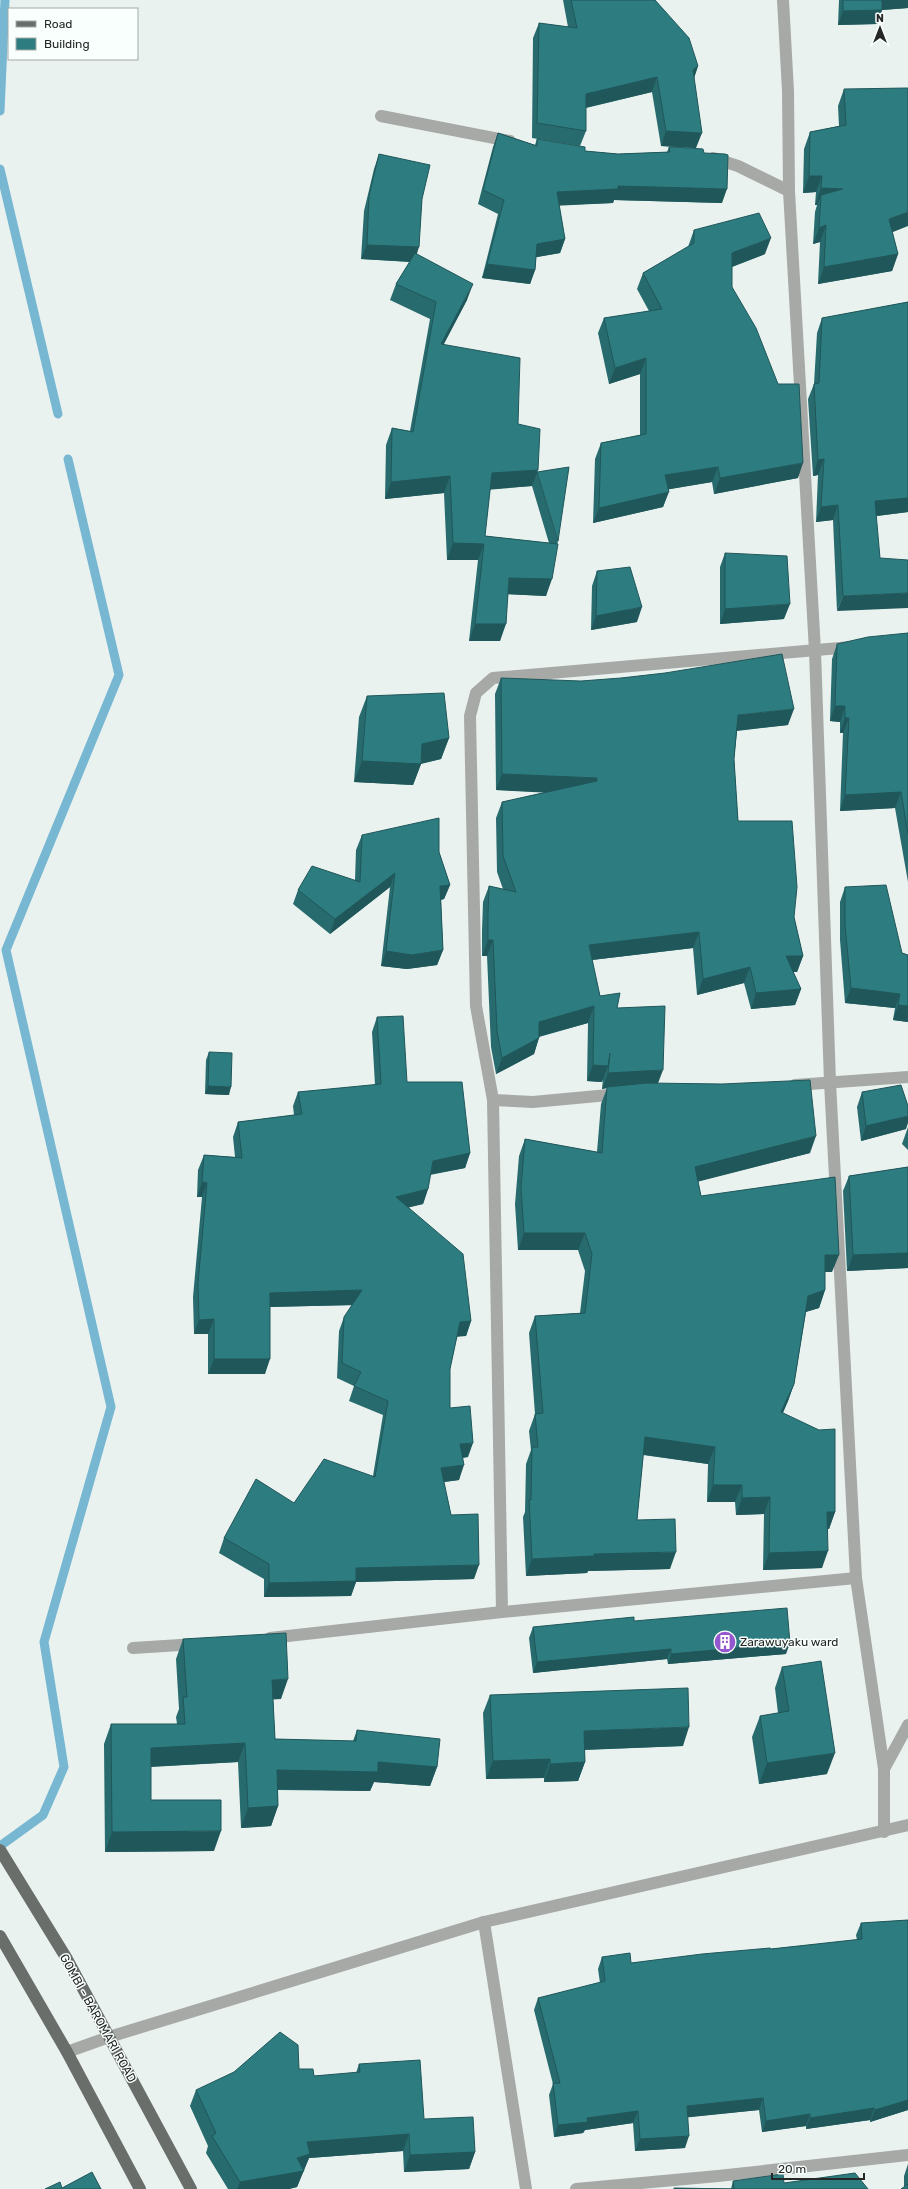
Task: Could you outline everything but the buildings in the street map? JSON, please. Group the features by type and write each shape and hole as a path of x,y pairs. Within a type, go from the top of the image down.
{"main road":[{"name":"GOMBI - BAROMARI ROAD","path":"0,1850 67,1959 191,2189"},
{"path":"0,1936 67,2052 140,2189"}],"street":[{"path":"783,0 788,91 789,191 815,650 830,1082 856,1578 884,1769 884,1832"},
{"path":"381,116 522,144"},
{"path":"704,157 738,166 789,191"},
{"path":"502,1612 493,1100 476,1006 470,716 476,693 493,678 862,646"},
{"path":"783,1087 830,1082 908,1077"},
{"path":"493,1100 533,1102 633,1093"},
{"path":"256,1639 502,1612 856,1578"},
{"path":"133,1648 209,1643"},
{"path":"884,1769 908,1725"},
{"path":"67,2052 109,2037 484,1922 908,1826"},
{"path":"484,1922 526,2189"},
{"path":"576,2189 718,2176 908,2155"}],"waterway":[{"path":"0,111 5,0"},
{"path":"0,169 58,414"},
{"path":"0,1846 43,1815 64,1767 44,1642 111,1407 6,950 119,675 68,459"}],"place":[{"name":"Zarawuyaku ward","path":"725,1642"}]}
